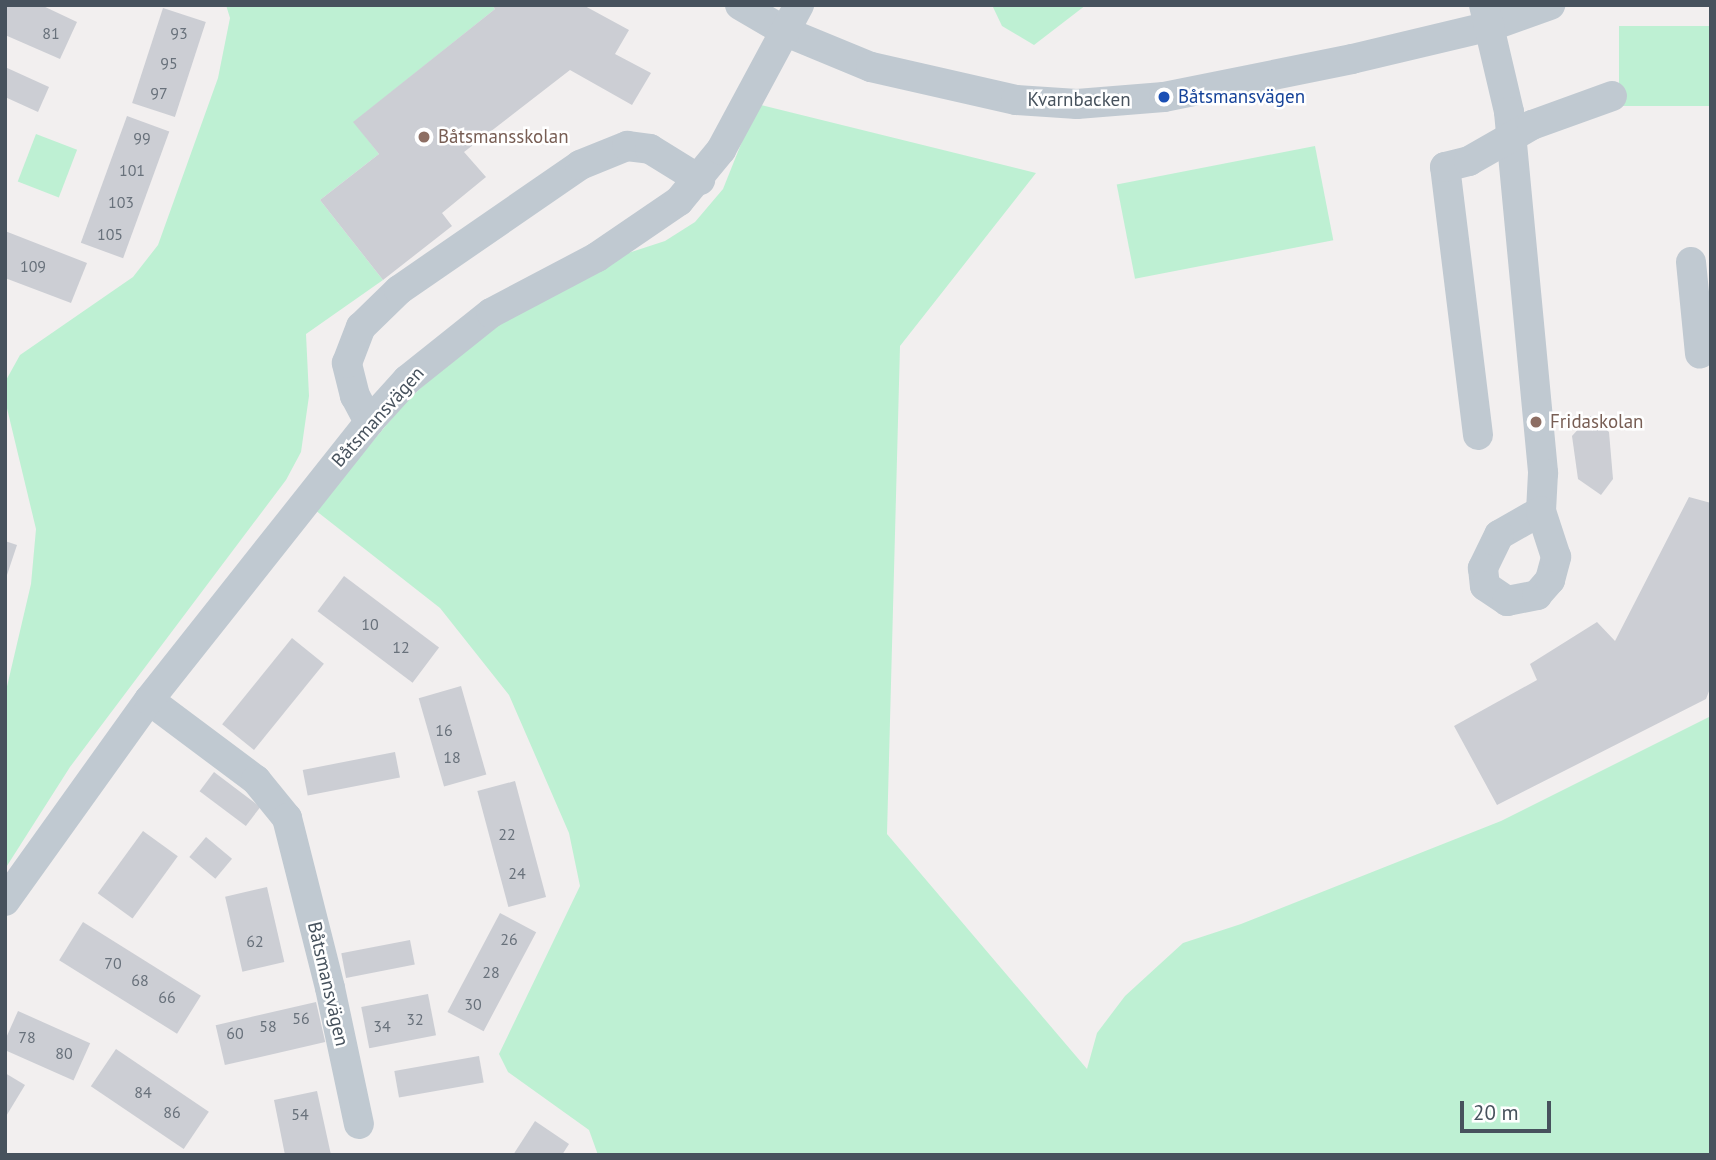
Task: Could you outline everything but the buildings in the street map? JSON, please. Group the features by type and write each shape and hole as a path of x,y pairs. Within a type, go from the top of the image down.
{"street":[{"name":"Kvarnbacken","path":"740,5 786,32 871,67 941,86 1016,100 1077,104 1164,97 1488,15 1550,5"},
{"name":"Båtsmansvägen","path":"5,901 149,700 369,422 407,380 491,313 629,238 680,201 700,180 799,5"},
{"path":"1488,15 1510,138 1528,282 1543,473 1541,510"},
{"path":"1478,436 1445,167 1469,162 1532,125 1612,96"},
{"path":"369,422 355,396 348,363 361,327 399,290 580,165 627,146 650,149 700,180"},
{"path":"1691,262 1700,354"},
{"name":"Båtsmansvägen","path":"149,700 256,780 287,818 330,988 359,1124"}],"green space":[{"path":"226,5 492,5 495,9 354,122 379,154 320,200 383,280 306,334 309,396 301,452 286,480 70,767 5,869 5,695 31,584 36,529 5,400 5,382 20,355 133,277 158,245 218,78 230,18"},
{"path":"992,5 1086,5 1034,45 1002,26"},
{"path":"1619,26 1711,26 1711,106 1619,106"},
{"path":"757,104 1036,173 900,346 887,834 1087,1069 1097,1033 1125,996 1183,943 1241,924 1501,821 1711,716 1711,1155 598,1155 589,1130 508,1072 499,1054 580,886 569,833 509,695 440,608 315,510 405,403 470,341 616,257 665,241 695,222 723,189"},
{"path":"36,134 77,150 59,197 18,182"},
{"path":"1315,146 1333,240 1135,279 1117,185"}],"place":[{"name":"Båtsmansvägen","path":"1164,97"},
{"name":"Båtsmansskolan","path":"424,137"},
{"name":"Fridaskolan","path":"1536,422"}]}
